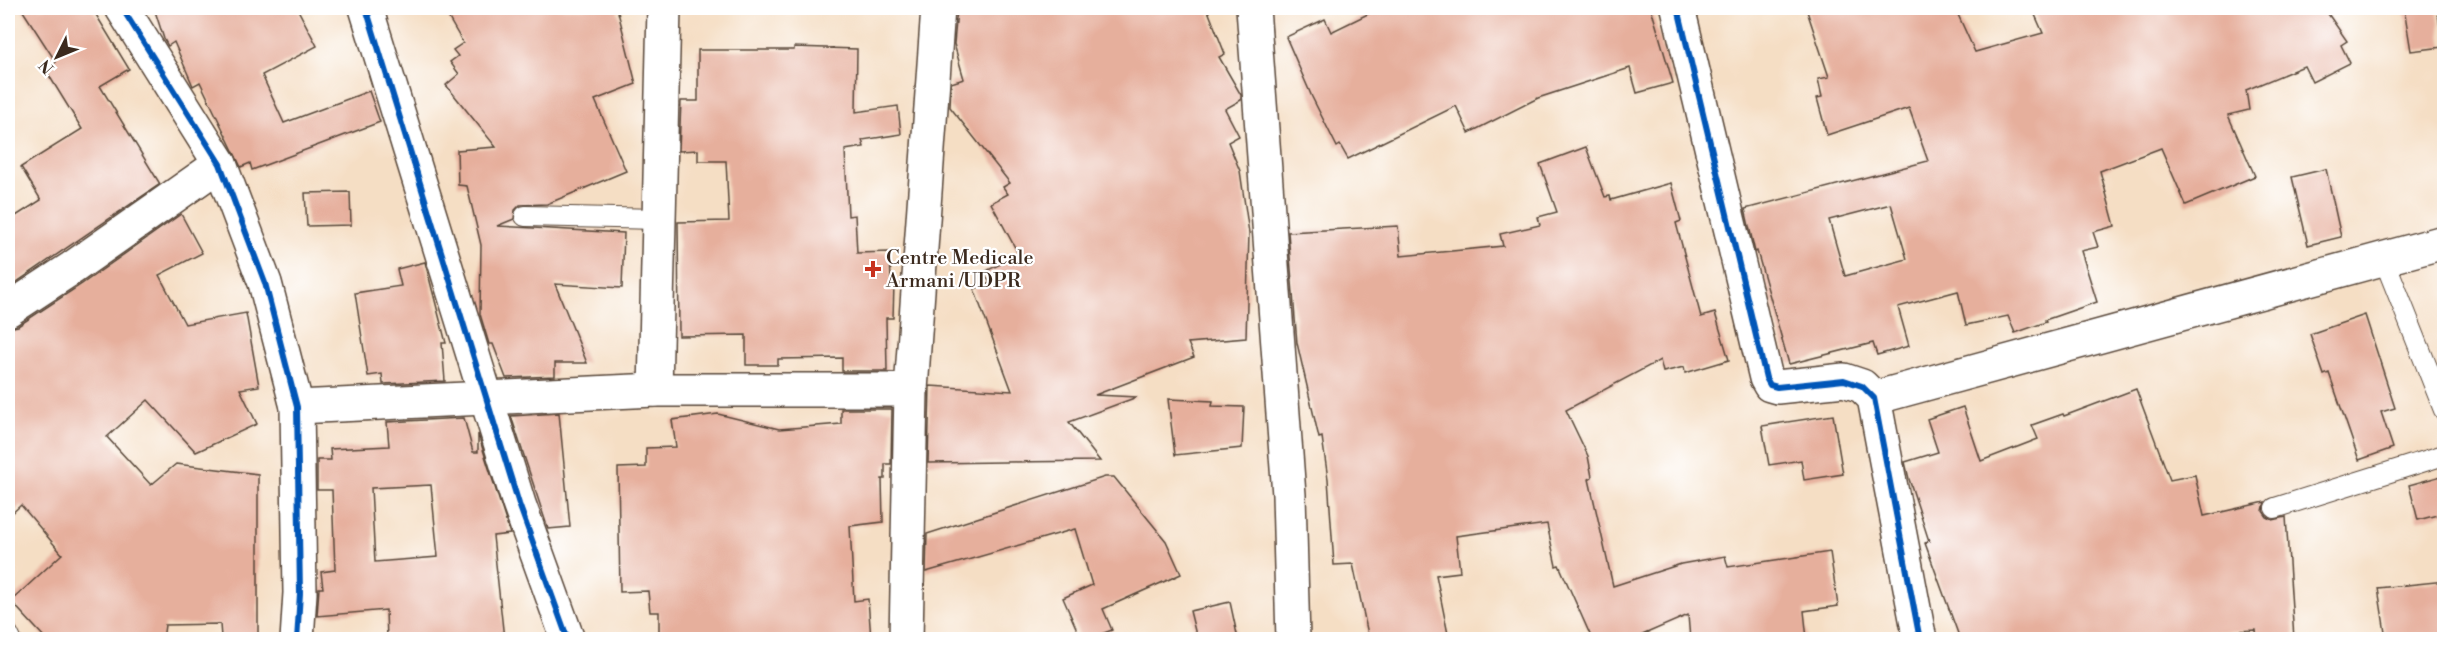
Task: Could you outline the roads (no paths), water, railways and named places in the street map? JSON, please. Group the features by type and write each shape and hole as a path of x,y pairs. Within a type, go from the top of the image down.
{"street":[{"path":"122,8 220,164 265,283 297,407 300,593 297,639"},
{"path":"366,8 519,504 568,639"},
{"path":"654,390 664,8"},
{"path":"906,639 911,390 938,8"},
{"path":"1253,8 1289,495 1293,639"},
{"path":"1678,8 1766,378 1770,385 1777,387 1844,380 1862,386 1874,398 1920,639"},
{"path":"8,310 220,164"},
{"path":"1874,398 2445,243"},
{"path":"297,407 654,390 911,390"}],"lane":[{"path":"525,216 659,219"},
{"path":"2384,259 2445,410"},
{"path":"2275,508 2445,455"},
{"path":"8,634 11,639"}],"place":[{"name":"Centre Medicale Armani /UDPR","path":"873,269"}]}
